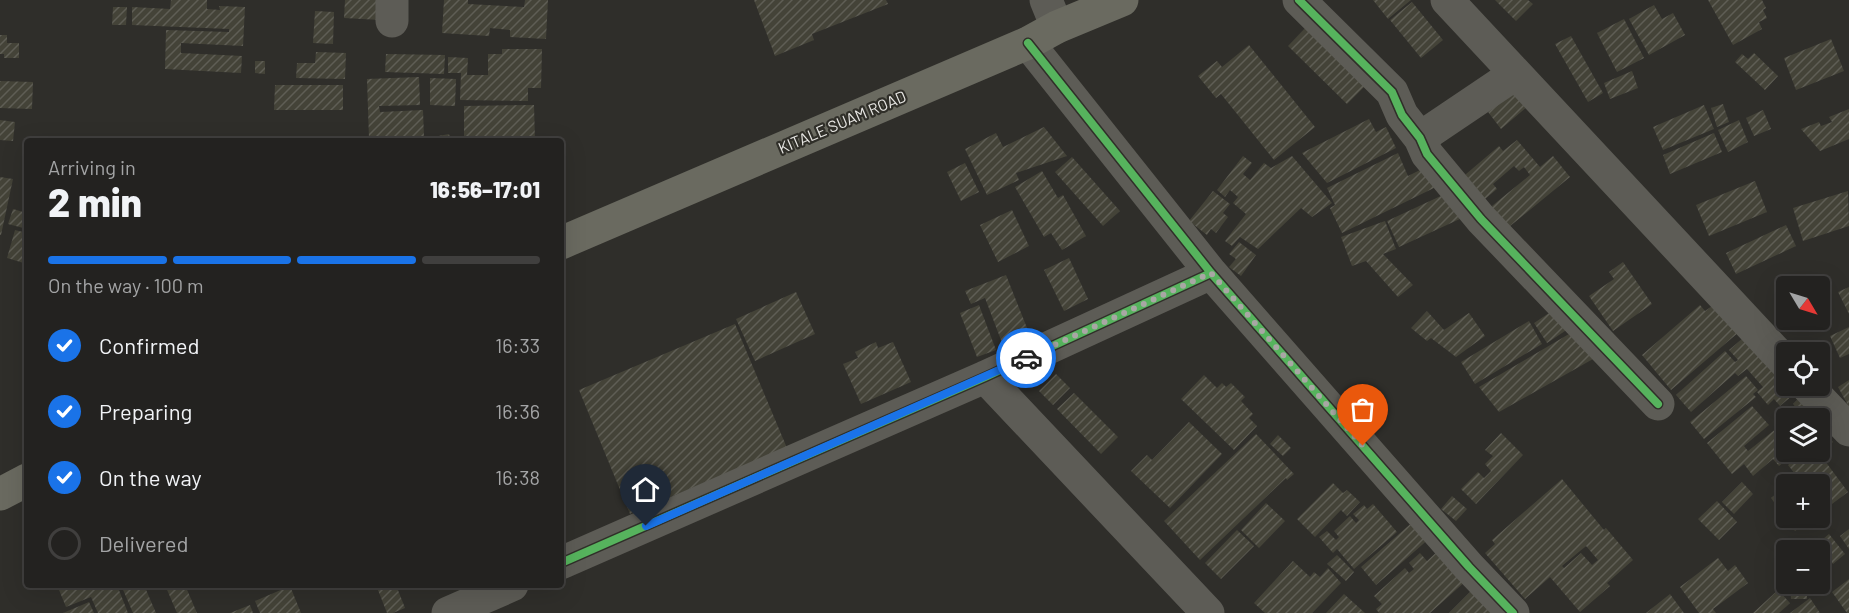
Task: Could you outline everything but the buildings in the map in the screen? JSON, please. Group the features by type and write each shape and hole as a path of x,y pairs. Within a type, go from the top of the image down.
{"highway":[{"name":"KITALE SUAM ROAD","path":"564,242 1028,42 1052,13 1122,0"},
{"path":"0,494 24,482"}],"street":[{"path":"1299,0 1392,92 1402,115 1420,138 1427,154 1481,219 1658,404"},
{"path":"1447,0 1776,352"},
{"path":"1028,42 1211,273 1469,567 1513,613"},
{"path":"1420,138 1515,74"},
{"path":"564,562 985,377 1211,273"},
{"path":"985,377 1208,613"},
{"path":"1817,396 1849,430"},
{"path":"448,613 505,588"}],"cycle path":[{"path":"1299,0 1392,92 1402,115 1420,138 1427,154 1481,219 1658,404"},
{"path":"1028,43 1211,273 1469,567 1513,613"},
{"path":"564,562 985,377 1211,273"}],"way so far":[{"path":"1026,358 1211,273 1363,446"}],"route":[{"path":"646,526 1026,358"}]}
